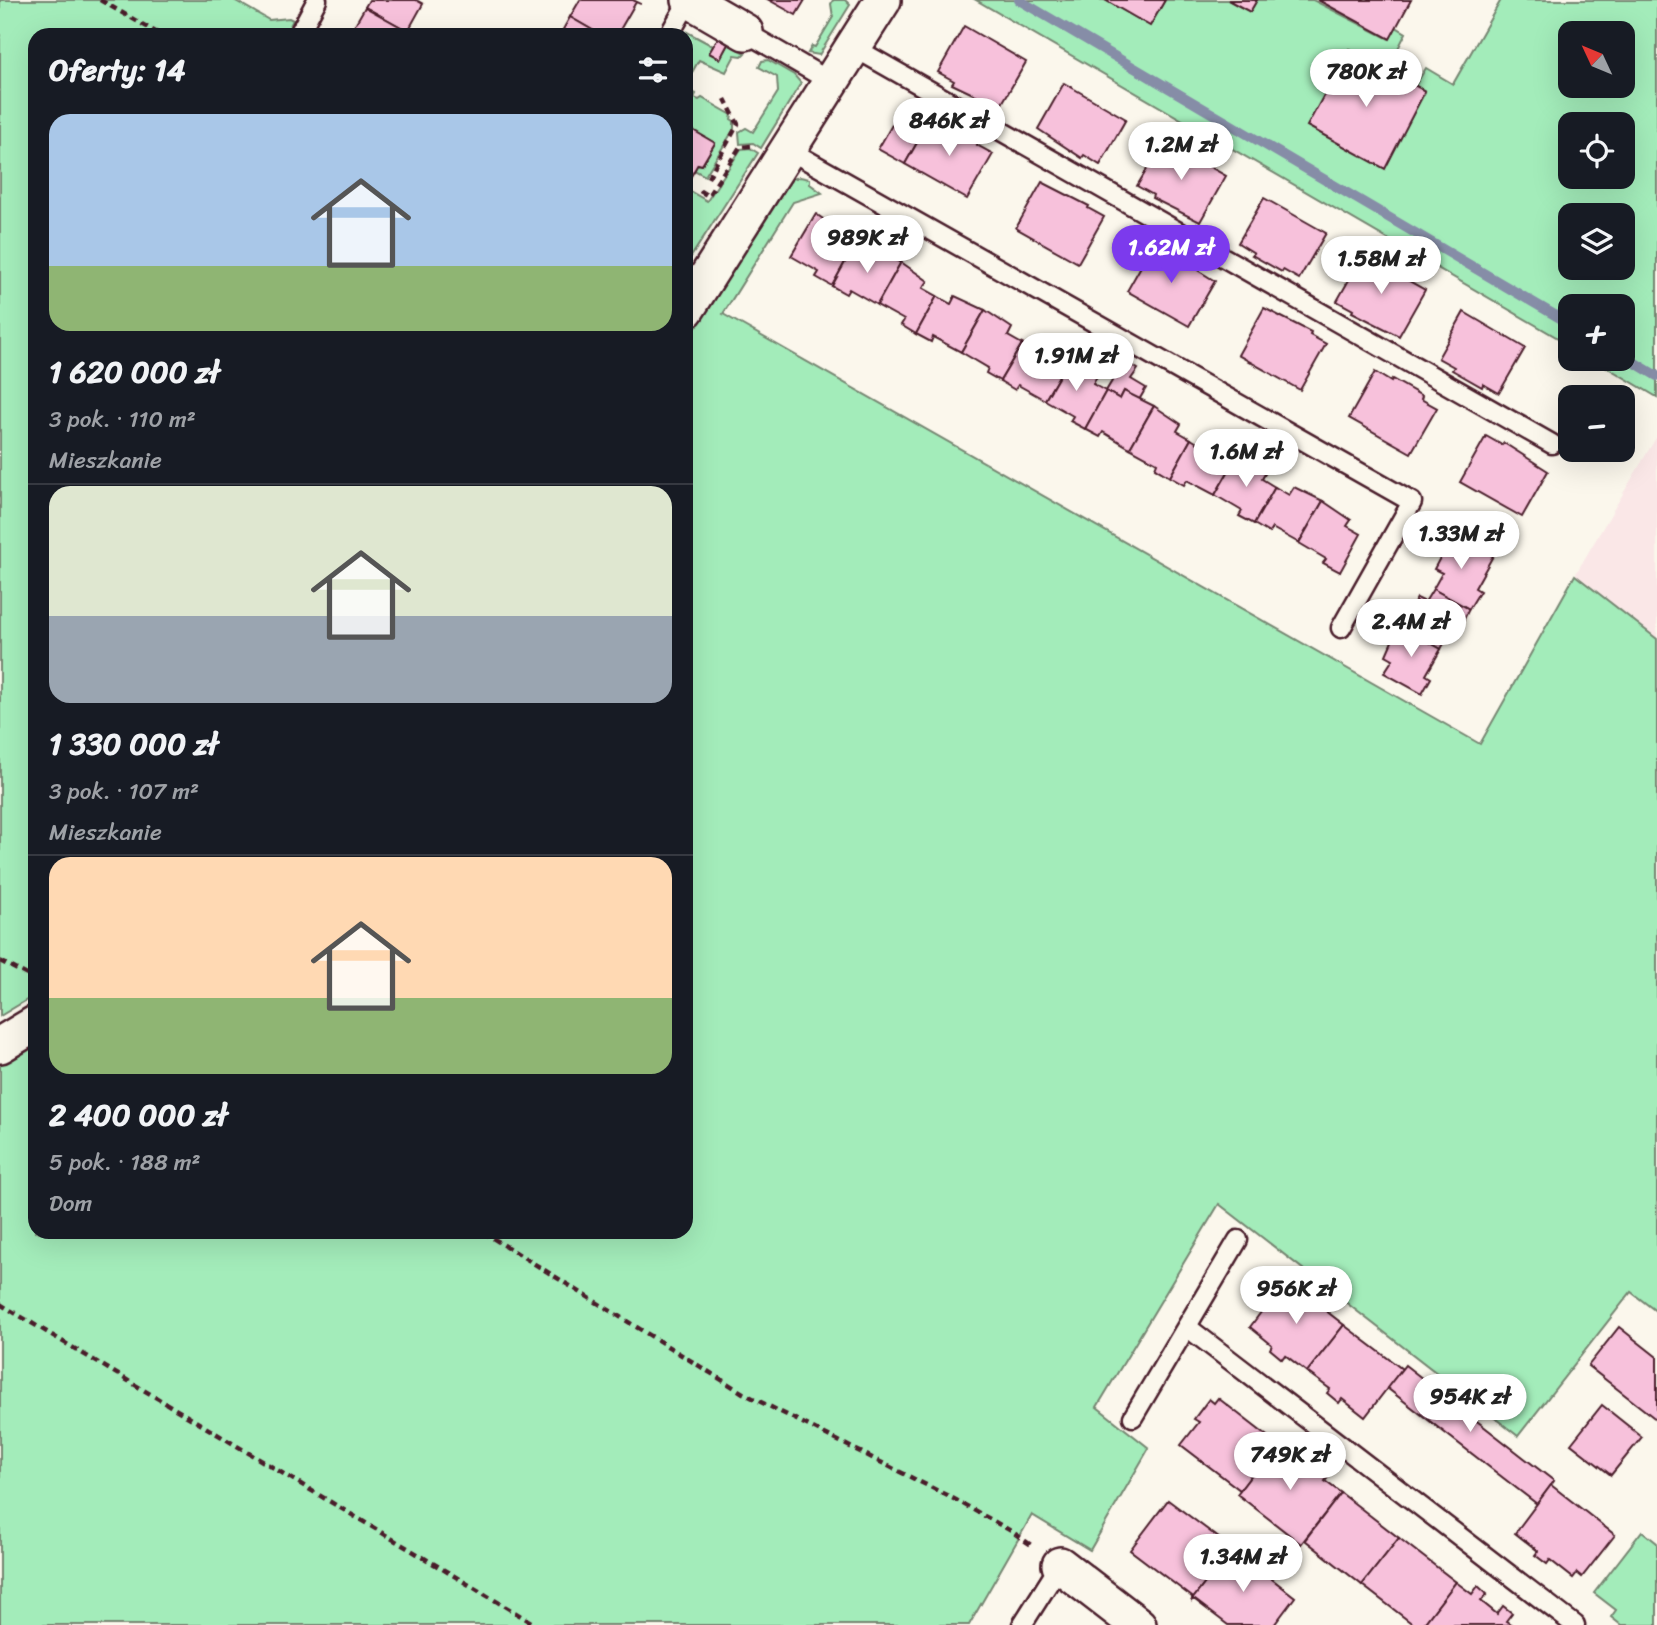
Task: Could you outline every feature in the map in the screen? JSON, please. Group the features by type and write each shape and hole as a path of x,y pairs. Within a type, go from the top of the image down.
{"street":[{"path":"690,0 745,32"},
{"path":"693,299 883,0"},
{"path":"0,1045 28,1028"},
{"path":"1059,1565 1138,1625"}],"lane":[{"path":"302,28 317,0"},
{"path":"673,28 690,0"},
{"path":"745,32 831,82"},
{"path":"853,47 1552,444"},
{"path":"789,149 1412,502 1341,628"},
{"path":"1133,1417 1238,1240"},
{"path":"1187,1326 1575,1625"},
{"path":"1022,1625 1059,1565"}],"path":[{"path":"100,0 148,28"},
{"path":"708,178 738,124 725,99"},
{"path":"700,191 708,196 740,147 751,146"},
{"path":"0,961 28,975"},
{"path":"494,1239 733,1387 956,1500 1011,1531 1059,1565"},
{"path":"0,1304 536,1625"}],"shaded area":[{"path":"1657,436 1657,639 1575,575"}],"green space":[{"path":"0,0 234,0 269,20 293,20 289,28 28,28 28,999 0,1016"},
{"path":"833,0 845,0 850,5 819,55 808,53 812,46 815,47 833,17"},
{"path":"976,0 1105,0 1150,26 1165,0 1228,0 1250,12 1257,0 1313,0 1389,39 1396,27 1406,33 1387,70 1384,168 1425,92 1415,86 1426,68 1453,84 1501,0 1657,0 1657,397 1613,371 1635,371 1635,294 1558,294 1558,338"},
{"path":"693,35 713,46 710,53 720,58 728,44 745,53 742,56 735,55 726,72 699,60 693,71"},
{"path":"768,60 794,75 801,83 761,148 753,143 740,144 739,132 746,128 753,132 778,92 777,77 759,67 762,61"},
{"path":"693,92 696,94 694,98 702,98 732,115 731,119 734,121 734,129 705,176 694,170 698,164 702,165 715,143 693,130"},
{"path":"750,148 758,153 693,254 693,193 707,201 741,149"},
{"path":"792,179 810,179 810,184 822,193 793,202 723,314 1480,744 1575,575 1657,639 1657,1312 1631,1292 1518,1436 1219,1204 1097,1407 1149,1448 1090,1550 1032,1515 969,1625 0,1625 0,1064 28,1048 28,1239 693,1239 693,330 784,187"},
{"path":"1642,1531 1657,1543 1657,1625 1621,1625 1611,1617 1616,1610 1594,1593"}],"building":[{"path":"369,0 416,0 423,4 410,28 403,28 365,7"},
{"path":"580,0 633,0 641,4 636,2 621,28 589,28 570,17"},
{"path":"769,0 805,0 796,15"},
{"path":"1105,0 1165,0 1150,26"},
{"path":"1228,0 1257,0 1250,12"},
{"path":"1318,0 1411,0 1390,39"},
{"path":"365,7 403,28 353,28"},
{"path":"570,17 589,28 564,28"},
{"path":"964,26 1026,62 1000,107 952,84 954,81 938,72"},
{"path":"718,38 728,44 720,59 709,53"},
{"path":"1349,49 1425,91 1385,169 1307,126"},
{"path":"1064,83 1126,119 1100,165 1084,155 1082,158 1038,129"},
{"path":"904,104 931,118 905,164 878,149"},
{"path":"931,118 947,128 949,125 993,154 967,199 905,164"},
{"path":"693,130 715,143 702,165 698,164 693,173"},
{"path":"1164,141 1226,176 1200,222 1152,198 1153,195 1137,186"},
{"path":"1042,182 1089,206 1088,208 1104,217 1078,263 1016,228"},
{"path":"1264,198 1326,233 1299,279 1252,255 1254,253 1238,243"},
{"path":"816,214 843,233 839,240 853,248 832,286 816,277 819,272 791,256"},
{"path":"1153,245 1169,254 1171,252 1215,281 1189,326 1127,291"},
{"path":"853,248 866,256 871,249 901,262 877,305 849,289 846,294 832,286"},
{"path":"1363,255 1425,290 1399,336 1352,312 1353,310 1337,301"},
{"path":"901,262 928,281 923,288 937,296 916,334 901,325 904,320 877,305"},
{"path":"937,296 951,304 955,296 985,310 961,352 933,337 931,342 916,334"},
{"path":"1264,308 1311,332 1310,335 1326,344 1300,390 1238,355"},
{"path":"985,310 1012,328 1008,336 1022,344 1000,381 986,373 988,368 961,352"},
{"path":"1464,312 1525,348 1499,393 1452,370 1454,367 1438,358"},
{"path":"1022,344 1035,351 1040,344 1070,357 1045,400 1018,385 1015,390 1000,381"},
{"path":"1070,357 1097,376 1093,384 1106,391 1085,429 1070,421 1073,416 1045,400"},
{"path":"1124,361 1138,369 1131,379 1146,388 1139,400 1124,391 1120,399 1106,391"},
{"path":"1375,372 1422,396 1421,399 1437,408 1411,453 1349,418"},
{"path":"1106,391 1120,399 1124,391 1154,406 1130,448 1103,432 1100,437 1085,429"},
{"path":"1154,406 1181,424 1177,431 1191,439 1170,477 1155,468 1157,463 1130,448"},
{"path":"1486,436 1502,445 1504,443 1548,471 1522,517 1460,482"},
{"path":"1191,439 1204,447 1209,439 1239,453 1215,495 1187,480 1184,485 1170,477"},
{"path":"1239,453 1266,472 1262,479 1275,487 1254,524 1239,516 1242,511 1215,495"},
{"path":"1275,487 1289,495 1294,487 1323,501 1299,543 1272,528 1269,533 1254,524"},
{"path":"1323,501 1351,520 1347,526 1361,534 1340,572 1323,563 1326,559 1299,543"},
{"path":"1458,536 1493,556 1475,588 1480,591 1469,609 1433,589 1442,573 1434,569 1442,554 1440,553 1447,540"},
{"path":"1433,589 1469,609 1461,625 1456,622 1441,649 1399,625 1417,598 1425,602"},
{"path":"1399,625 1441,649 1426,675 1431,678 1422,694 1384,673 1393,659 1386,655"},
{"path":"1284,1278 1344,1325 1307,1372 1285,1355 1282,1359 1270,1349 1272,1345 1250,1327 1267,1304 1264,1302"},
{"path":"1344,1325 1402,1369 1365,1417 1342,1399 1339,1403 1327,1393 1330,1389 1307,1372"},
{"path":"1619,1327 1657,1357 1657,1420 1588,1366"},
{"path":"1405,1365 1554,1481 1537,1504 1387,1388"},
{"path":"1218,1398 1276,1443 1240,1490 1181,1445 1199,1422 1194,1419 1209,1399 1214,1403"},
{"path":"1602,1405 1642,1437 1611,1475 1571,1444"},
{"path":"1276,1443 1291,1455 1297,1447 1306,1454 1300,1462 1316,1474 1322,1467 1331,1474 1325,1481 1341,1493 1301,1544 1237,1494"},
{"path":"1551,1485 1615,1535 1582,1577 1577,1573 1573,1578 1550,1560 1547,1564 1535,1555 1538,1551 1515,1533"},
{"path":"1341,1493 1399,1538 1362,1585 1305,1540"},
{"path":"1168,1500 1232,1548 1192,1600 1192,1597 1130,1550"},
{"path":"1399,1538 1456,1582 1423,1625 1414,1625 1362,1585"},
{"path":"1232,1548 1295,1597 1274,1625 1228,1625 1192,1600"},
{"path":"1456,1582 1472,1594 1478,1586 1487,1594 1481,1601 1497,1614 1503,1606 1512,1613 1506,1621 1512,1625 1423,1625"}],"waterway":[{"path":"1019,0 1558,317"},
{"path":"1635,363 1657,376"}]}
